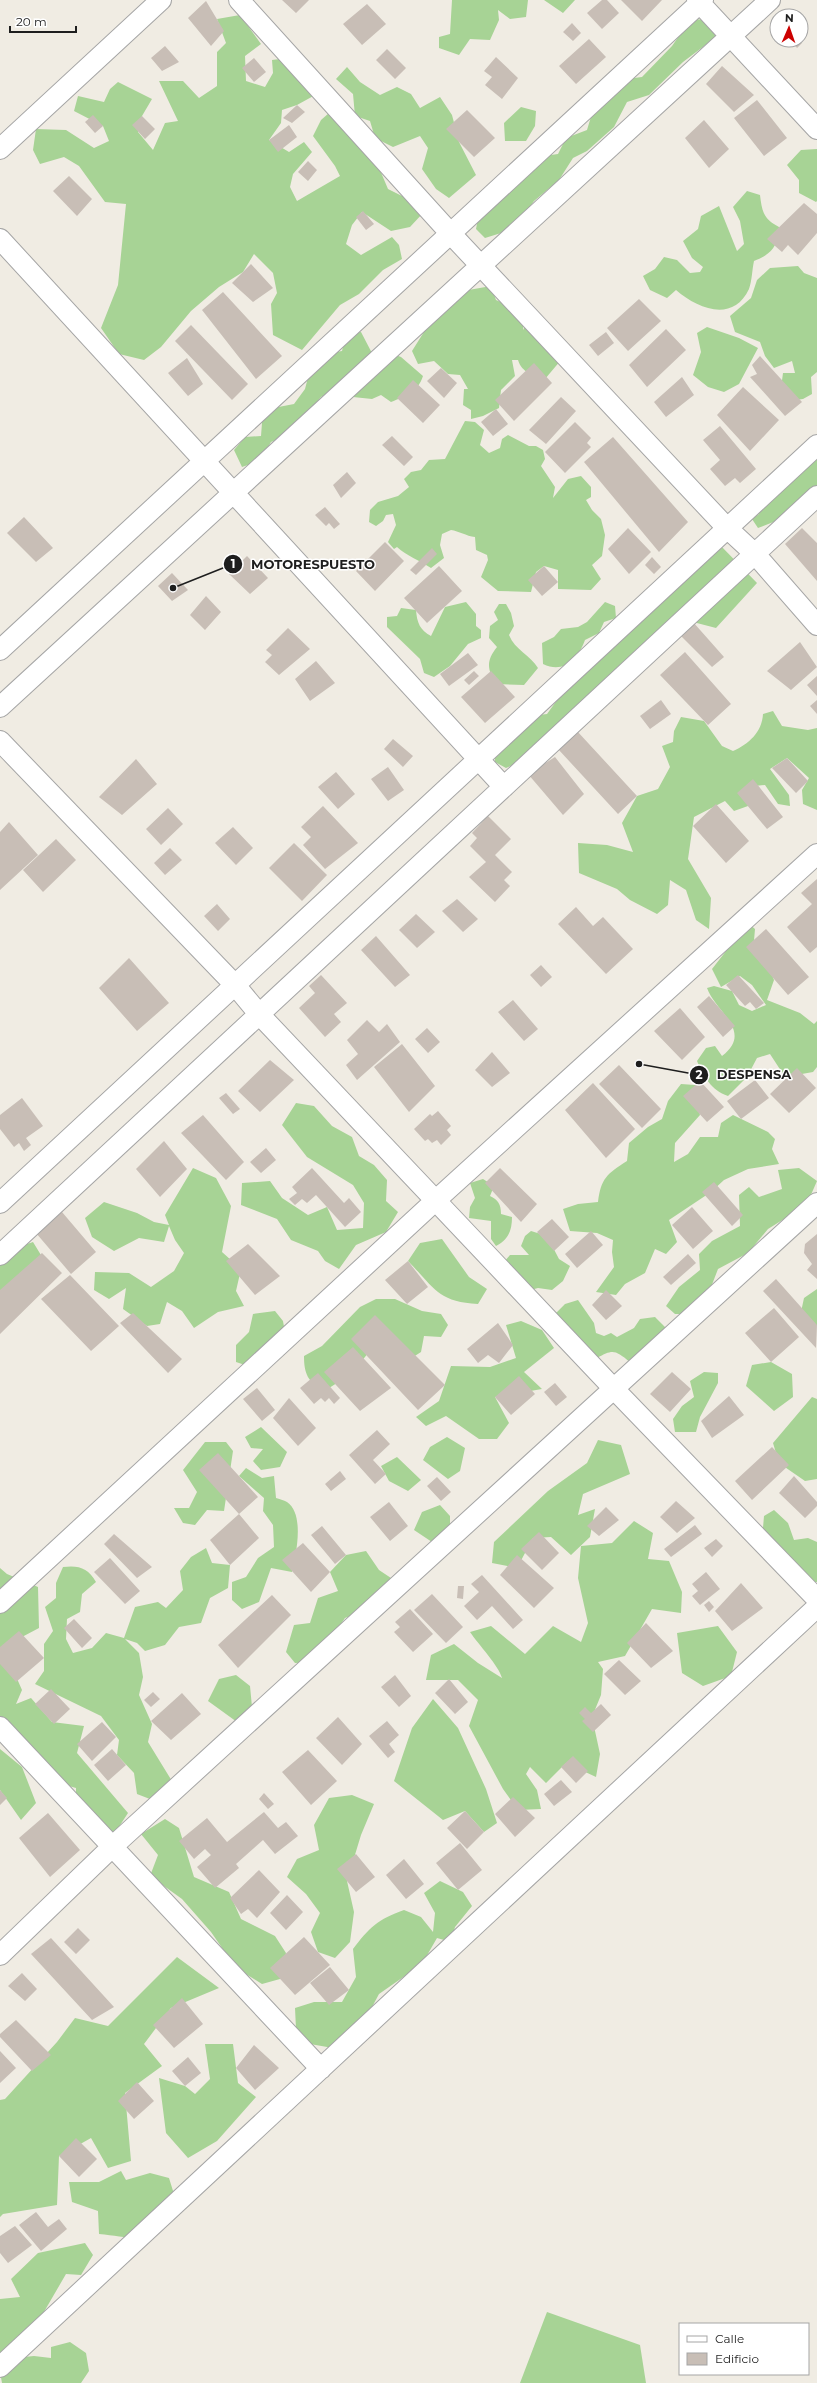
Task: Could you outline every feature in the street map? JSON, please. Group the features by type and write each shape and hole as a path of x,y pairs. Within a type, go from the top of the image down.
{"street":[{"path":"0,150 161,0"},
{"path":"239,0 450,234 482,265 728,528 755,554 817,624"},
{"path":"0,707 770,0"},
{"path":"0,650 700,1 817,129"},
{"path":"0,239 504,787"},
{"path":"0,1202 817,445"},
{"path":"4,1244 259,1014 817,496"},
{"path":"0,741 235,985 259,1014 614,1389 817,1599"},
{"path":"0,1603 435,1201 817,854"},
{"path":"0,1955 112,1847 817,1203"},
{"path":"0,2367 817,1608"},
{"path":"0,1727 321,2069"}],"green space":[{"path":"452,0 528,0 526,17 510,19 498,10 499,20 490,40 470,39 459,55 439,48 439,37 450,34"},
{"path":"544,0 575,0 563,13"},
{"path":"240,15 261,44 245,56 246,81 265,87 273,73 272,60 280,59 317,94 297,105 282,110 281,123 269,140 289,152 304,142 312,152 293,174 290,187 297,201 340,176 335,166 313,136 321,120 329,113 346,125 358,147 377,163 388,189 402,196 415,194 423,213 410,227 391,231 362,212 352,225 346,244 361,255 392,237 399,245 402,259 383,270 359,294 340,305 302,350 273,335 271,304 277,293 273,273 254,254 243,272 219,287 191,311 161,347 144,360 119,354 101,328 118,285 126,204 105,202 79,166 64,157 40,164 33,150 36,129 66,130 94,148 109,141 103,126 74,111 78,96 104,102 110,89 118,82 152,99 142,116 138,132 153,150 165,123 178,121 159,81 183,81 199,98 217,86 217,52 226,43 217,19"},
{"path":"691,19 708,20 716,37 683,62 649,95 627,102 614,127 587,151 573,158 559,180 534,201 514,229 485,238 476,229 480,208 537,157 558,154 566,138 587,130 593,110 618,80 642,77 672,46"},
{"path":"347,67 360,82 380,95 397,87 411,94 420,108 440,97 452,115 459,142 476,175 449,198 436,189 422,169 428,148 420,136 393,147 375,138 370,121 355,116 353,94 336,79"},
{"path":"521,107 536,111 535,126 526,141 505,141 504,123"},
{"path":"817,149 816,202 799,193 799,180 787,165 801,150"},
{"path":"747,191 760,195 766,218 779,227 777,239 773,248 770,252 754,261 750,286 742,300 734,306 725,309 715,309 694,303 676,290 667,298 650,290 643,276 655,269 664,257 677,260 690,273 700,272 703,267 692,258 683,241 698,229 701,216 719,206 737,251 744,244 740,221 733,207"},
{"path":"798,266 804,273 817,278 817,372 811,377 812,394 803,399 789,401 781,388 783,373 795,373 792,361 774,368 765,356 760,342 735,332 730,316 751,298 757,280 770,268"},
{"path":"491,286 496,300 512,307 524,320 523,330 527,323 561,360 545,379 525,371 518,360 512,360 515,376 501,390 499,408 483,416 471,419 471,410 463,405 464,389 468,389 460,375 448,374 434,361 418,364 412,351 434,316 463,291"},
{"path":"707,327 739,338 758,348 739,384 724,392 708,387 693,375 701,352 697,333"},
{"path":"361,332 374,357 347,382 321,397 290,434 271,442 260,461 242,467 234,450 245,437 261,436 263,410 294,404 305,389 311,366 325,354 342,351 346,334"},
{"path":"388,352 401,357 423,376 415,390 391,402 381,395 372,399 353,397 354,386"},
{"path":"465,421 475,422 484,430 480,445 489,453 500,448 502,439 508,435 529,446 536,446 543,450 545,459 541,466 555,487 553,498 568,479 581,476 591,487 591,497 586,500 592,510 601,519 605,535 602,556 592,565 601,579 591,590 558,589 558,570 544,566 536,572 531,592 498,591 481,577 488,560 487,555 476,550 475,537 451,530 442,534 440,545 444,558 431,568 397,547 394,549 388,542 396,525 393,514 386,515 383,521 376,526 369,522 370,510 378,502 398,496 409,487 404,479 411,472 421,470 429,460 445,459"},
{"path":"817,446 817,490 781,519 758,528 752,519 759,514 762,501"},
{"path":"721,546 757,583 716,628 693,622 515,764 506,768 495,762 495,751 509,745 511,736 531,716 547,714 560,696"},
{"path":"466,602 476,614 476,626 481,630 481,638 468,644 450,666 434,677 424,673 420,659 387,627 387,617 397,616 401,608 416,610 417,619 420,626 431,636 445,607"},
{"path":"605,602 615,606 616,618 604,622 599,633 585,640 574,659 569,663 564,666 557,667 551,667 543,664 542,643 554,637 561,629 578,627 587,622"},
{"path":"499,604 506,604 511,613 514,626 509,635 515,645 535,663 538,668 524,685 496,684 489,669 489,661 497,647 489,638 490,626 498,620 494,612"},
{"path":"773,711 782,726 808,730 817,728 817,810 803,804 802,790 809,778 787,758 770,769 789,795 790,806 778,804 765,785 745,787 748,806 734,811 725,801 694,817 688,859 711,898 709,929 696,920 686,890 670,880 668,905 657,914 630,900 617,889 579,873 578,843 607,845 633,852 622,823 637,796 658,789 670,767 662,746 673,742 674,731 681,717 704,721 722,746 733,751 754,737 760,726 763,714"},
{"path":"748,923 755,929 753,952 769,968 774,980 767,1000 800,1013 814,1024 817,1021 817,1067 813,1072 785,1077 770,1054 757,1058 747,1077 728,1096 713,1087 702,1072 697,1061 706,1048 715,1046 722,1056 731,1047 734,1038 734,1030 730,1022 707,988 714,986 732,991 739,1005 752,1011 766,1005 752,985 740,976 721,987 712,969"},
{"path":"681,1084 695,1085 695,1098 700,1115 675,1143 674,1162 688,1154 700,1137 718,1137 721,1123 733,1115 768,1132 775,1139 772,1149 779,1164 748,1169 724,1180 711,1192 669,1220 677,1242 666,1254 655,1249 645,1273 625,1284 616,1295 596,1292 614,1267 612,1252 613,1240 597,1233 570,1231 563,1209 578,1204 598,1202 601,1187 606,1177 627,1161 629,1143 648,1127 662,1119 668,1101"},
{"path":"296,1103 314,1106 332,1126 352,1137 359,1156 374,1165 387,1180 386,1201 398,1212 386,1232 356,1245 339,1269 325,1261 318,1251 291,1240 277,1219 241,1205 242,1183 270,1181 282,1198 308,1215 327,1207 337,1230 363,1228 364,1203 353,1185 307,1157 282,1125"},
{"path":"193,1168 216,1178 231,1206 222,1252 241,1269 236,1291 244,1306 218,1312 194,1328 182,1311 167,1302 160,1324 147,1326 123,1309 126,1288 109,1299 94,1290 95,1272 129,1273 151,1287 174,1271 184,1253 175,1240 169,1226 164,1242 139,1238 114,1251 92,1237 85,1218 104,1202 137,1213 154,1222 169,1225 165,1215"},
{"path":"799,1168 817,1181 810,1197 792,1214 768,1229 748,1253 718,1269 708,1295 690,1314 675,1314 666,1306 679,1287 700,1270 699,1254 712,1241 740,1226 739,1195 749,1187 759,1197 782,1189 778,1170"},
{"path":"483,1179 494,1186 490,1196 498,1203 501,1214 512,1217 510,1231 504,1241 496,1246 491,1239 491,1221 469,1218 470,1207 475,1198 470,1183"},
{"path":"531,1231 547,1236 559,1259 570,1266 563,1281 552,1290 538,1288 527,1291 504,1262 510,1255 529,1255 521,1246 525,1236"},
{"path":"442,1239 469,1277 487,1289 478,1304 464,1303 453,1300 437,1292 408,1261 420,1243"},
{"path":"33,1242 44,1260 0,1306 0,1263 15,1248"},
{"path":"817,1289 817,1326 811,1324 801,1312 804,1298"},
{"path":"376,1299 395,1299 422,1311 441,1314 448,1325 441,1337 424,1336 421,1352 407,1361 369,1352 349,1374 337,1383 324,1391 319,1388 311,1381 306,1373 304,1356 322,1346 360,1307"},
{"path":"578,1300 594,1323 596,1333 604,1336 611,1333 617,1337 634,1328 640,1319 655,1317 665,1327 665,1336 630,1362 614,1352 607,1353 597,1358 551,1318 565,1304"},
{"path":"275,1311 283,1321 286,1338 254,1368 236,1362 236,1345 249,1332 253,1314"},
{"path":"521,1321 542,1330 554,1348 524,1372 542,1389 495,1397 509,1423 497,1439 479,1439 446,1416 426,1426 416,1417 439,1401 451,1366 490,1367 516,1358 506,1325"},
{"path":"771,1362 792,1374 793,1397 774,1411 746,1386 752,1365"},
{"path":"704,1372 718,1373 718,1383 700,1417 696,1432 675,1432 673,1419 682,1406 694,1397 690,1381"},
{"path":"812,1397 817,1399 817,1479 805,1481 779,1463 773,1443"},
{"path":"261,1427 287,1452 280,1467 261,1470 253,1461 263,1449 251,1448 245,1437"},
{"path":"447,1437 465,1448 460,1471 448,1479 423,1460 430,1447"},
{"path":"598,1440 621,1445 630,1474 583,1494 578,1515 595,1509 590,1537 571,1555 551,1537 533,1538 517,1568 492,1563 494,1542 548,1491 587,1463"},
{"path":"205,1442 226,1442 233,1451 224,1511 207,1510 195,1525 183,1523 174,1508 189,1508 197,1492 183,1470"},
{"path":"397,1457 421,1480 408,1491 389,1481 381,1466"},
{"path":"246,1468 262,1478 274,1476 276,1498 287,1502 293,1508 298,1525 298,1535 292,1572 271,1568 259,1602 242,1609 232,1600 232,1582 246,1577 258,1558 274,1547 273,1525 263,1511 264,1498 239,1476"},
{"path":"440,1505 450,1516 450,1531 435,1544 414,1530 422,1512"},
{"path":"774,1510 788,1523 794,1540 808,1538 817,1542 817,1582 809,1582 763,1528 764,1516"},
{"path":"634,1521 653,1533 648,1559 669,1561 682,1592 681,1613 652,1609 625,1656 598,1662 603,1669 601,1695 592,1717 600,1754 596,1777 566,1763 546,1783 530,1767 526,1774 537,1790 541,1809 518,1810 503,1789 469,1726 478,1700 458,1680 426,1680 431,1655 454,1644 478,1663 502,1678 493,1661 470,1632 491,1626 525,1654 553,1626 581,1642 588,1623 578,1578 581,1546 612,1543"},
{"path":"206,1548 212,1563 230,1565 228,1588 210,1598 201,1623 179,1627 165,1645 145,1651 137,1643 125,1639 139,1653 143,1677 139,1695 152,1724 148,1742 175,1786 155,1801 137,1794 134,1773 117,1755 119,1740 101,1716 35,1684 44,1671 44,1644 53,1631 45,1607 56,1598 56,1583 63,1567 82,1568 90,1573 96,1582 82,1594 80,1612 67,1619 66,1639 73,1653 92,1648 106,1633 124,1638 135,1607 158,1602 166,1608 183,1590 180,1571 191,1557"},
{"path":"366,1551 379,1570 394,1580 365,1610 345,1618 315,1662 295,1663 286,1652 294,1625 310,1623 318,1598 338,1591 330,1572 346,1555"},
{"path":"0,1568 7,1574 38,1587 39,1628 3,1647 22,1690 16,1704 31,1698 52,1722 84,1726 77,1753 128,1813 111,1839 76,1802 76,1788 58,1783 0,1732"},
{"path":"718,1626 737,1652 731,1676 703,1686 682,1673 677,1633"},
{"path":"236,1675 250,1686 252,1707 237,1722 208,1701 219,1679"},
{"path":"433,1699 458,1728 486,1789 497,1823 484,1832 465,1811 443,1820 394,1781 412,1728"},
{"path":"0,1749 22,1767 36,1803 21,1820 0,1790"},
{"path":"352,1795 374,1804 361,1835 347,1881 354,1912 350,1942 335,1958 318,1952 311,1932 320,1913 306,1894 287,1877 297,1859 319,1850 314,1825 329,1798"},
{"path":"165,1819 179,1828 194,1877 229,1892 241,1919 275,1936 286,1953 280,1979 262,1984 236,1968 211,1932 182,1899 150,1876 158,1855 141,1834"},
{"path":"440,1881 463,1892 472,1906 455,1927 451,1942 437,1938 422,1964 379,1994 364,2022 333,2048 310,2044 296,2029 295,2008 314,2002 342,2002 356,1977 353,1949 369,1930 387,1917 404,1910 421,1917 433,1932 435,1913 424,1893"},
{"path":"177,1957 219,1988 171,2008 144,2044 162,2066 125,2093 131,2161 108,2168 91,2138 59,2156 57,2205 3,2214 0,2217 0,2100 5,2099 57,2042 75,2018 108,2026"},
{"path":"205,2044 233,2044 238,2083 256,2097 217,2141 188,2158 166,2133 159,2078 185,2086 195,2094 210,2079"},
{"path":"121,2171 126,2180 150,2173 169,2178 178,2207 162,2229 154,2234 136,2238 99,2234 98,2211 72,2202 69,2182 99,2182"},
{"path":"85,2243 93,2255 81,2275 66,2274 23,2348 0,2356 0,2299 20,2297 11,2279 38,2253"},
{"path":"547,2312 640,2345 646,2383 520,2383"},
{"path":"70,2342 86,2353 89,2371 81,2383 2,2383 0,2372 14,2358 34,2356 51,2358 51,2347"}],"building":[{"path":"282,0 309,0 296,13"},
{"path":"602,0 607,0 619,13 602,29 587,13"},
{"path":"621,0 662,0 642,21"},
{"path":"206,1 224,31 211,46 188,18"},
{"path":"367,4 386,24 362,45 343,24"},
{"path":"572,23 581,33 573,41 563,32"},
{"path":"589,39 606,57 576,84 559,66"},
{"path":"165,46 179,62 162,71 151,58"},
{"path":"387,49 406,68 395,79 376,60"},
{"path":"496,57 518,78 502,99 485,85 492,77 484,71"},
{"path":"254,58 266,72 254,82 242,68"},
{"path":"722,66 754,95 734,112 706,84"},
{"path":"757,100 787,138 764,156 734,118"},
{"path":"297,105 305,112 292,123 283,118"},
{"path":"467,110 495,138 474,157 446,129"},
{"path":"93,115 103,126 95,133 85,122"},
{"path":"142,116 155,129 145,139 132,125"},
{"path":"704,120 729,149 709,168 685,138"},
{"path":"289,125 297,137 278,152 269,140"},
{"path":"308,161 317,170 308,181 298,172"},
{"path":"69,176 92,199 77,216 53,191"},
{"path":"804,203 817,214 817,233 798,255 788,245 782,252 767,239"},
{"path":"363,211 374,224 366,230 356,217"},
{"path":"251,264 273,288 253,302 232,283"},
{"path":"223,292 282,356 256,379 202,310"},
{"path":"639,299 661,321 628,351 607,328"},
{"path":"191,325 248,384 232,400 175,341"},
{"path":"666,329 686,350 647,387 629,365"},
{"path":"606,332 614,343 598,356 589,345"},
{"path":"760,356 802,402 785,416 750,377 757,374 752,365"},
{"path":"187,358 203,384 188,396 168,373"},
{"path":"534,363 552,383 514,421 495,400"},
{"path":"441,368 457,383 444,398 427,381"},
{"path":"682,377 694,395 666,417 654,402"},
{"path":"413,380 440,405 423,423 397,398"},
{"path":"743,387 779,420 750,451 717,415"},
{"path":"561,397 576,411 546,444 529,430"},
{"path":"496,409 508,424 493,436 481,422"},
{"path":"575,422 591,438 587,443 591,447 565,473 545,452"},
{"path":"720,426 756,469 740,483 735,478 725,486 710,469 720,460 703,440"},
{"path":"392,436 413,457 404,466 382,445"},
{"path":"613,437 688,522 659,552 584,462"},
{"path":"347,472 356,483 341,498 333,485"},
{"path":"325,507 340,524 334,529 329,523 326,526 315,515"},
{"path":"24,517 53,548 36,562 7,533"},
{"path":"628,528 651,552 629,574 608,549"},
{"path":"802,528 817,543 817,581 785,544"},
{"path":"385,542 404,561 375,591 356,571"},
{"path":"432,548 437,554 416,575 410,570"},
{"path":"247,556 268,578 250,594 229,574"},
{"path":"652,557 661,567 654,574 645,565"},
{"path":"439,566 462,591 427,623 404,598"},
{"path":"544,566 558,582 542,596 528,580"},
{"path":"172,573 188,590 172,601 158,586"},
{"path":"206,596 221,612 205,630 190,615"},
{"path":"693,622 724,657 712,667 678,633"},
{"path":"288,628 310,649 279,675 265,662 272,655 266,650"},
{"path":"800,642 817,667 791,690 767,671"},
{"path":"685,652 731,704 708,725 660,675"},
{"path":"468,653 478,665 449,686 440,674"},
{"path":"316,661 335,683 310,701 295,679"},
{"path":"474,671 479,676 469,685 464,680"},
{"path":"491,671 515,697 485,723 461,697"},
{"path":"817,676 817,696 807,685"},
{"path":"661,700 671,714 650,729 640,716"},
{"path":"817,700 817,714 810,706"},
{"path":"577,731 637,796 618,814 558,749"},
{"path":"393,739 413,756 403,767 384,749"},
{"path":"555,757 584,794 563,815 528,774"},
{"path":"787,758 808,781 796,793 772,768"},
{"path":"136,759 157,784 122,815 99,797"},
{"path":"388,767 404,790 388,801 371,779"},
{"path":"336,772 355,794 338,809 318,787"},
{"path":"753,779 783,817 767,829 737,793"},
{"path":"716,804 749,841 726,863 693,826"},
{"path":"323,806 358,843 325,869 303,845 311,837 301,827"},
{"path":"168,808 183,824 161,845 146,829"},
{"path":"488,816 511,839 495,855 512,872 504,880 510,886 495,902 469,877 486,862 470,846 477,838 472,833"},
{"path":"9,822 38,855 0,890 0,832"},
{"path":"233,827 253,848 236,865 215,843"},
{"path":"56,839 76,860 43,892 23,870"},
{"path":"294,843 327,875 302,901 269,868"},
{"path":"170,848 182,860 165,875 154,863"},
{"path":"817,879 817,947 810,953 787,927 812,904 801,893"},
{"path":"457,899 478,919 463,932 442,911"},
{"path":"217,904 230,919 218,931 204,916"},
{"path":"576,907 593,926 603,917 633,949 606,974 558,924"},
{"path":"416,914 435,932 417,948 399,930"},
{"path":"766,929 809,977 788,995 746,947"},
{"path":"376,936 410,975 395,987 361,950"},
{"path":"129,958 169,1003 137,1031 99,988"},
{"path":"541,965 552,977 541,987 530,975"},
{"path":"321,975 347,1003 334,1014 341,1022 325,1037 299,1008 315,993 309,986"},
{"path":"738,975 764,1003 756,1009 750,1002 745,1006 726,985"},
{"path":"709,996 735,1026 723,1037 697,1007"},
{"path":"513,1000 538,1029 524,1041 498,1012"},
{"path":"680,1008 705,1037 682,1060 654,1031"},
{"path":"367,1020 379,1032 387,1024 400,1042 357,1080 346,1065 358,1054 347,1040"},
{"path":"427,1028 440,1042 428,1053 415,1039"},
{"path":"402,1044 435,1086 409,1112 374,1067"},
{"path":"492,1052 510,1073 492,1087 475,1070"},
{"path":"270,1060 294,1080 260,1112 238,1091"},
{"path":"619,1065 661,1109 642,1128 599,1084"},
{"path":"797,1068 816,1088 789,1113 770,1094"},
{"path":"755,1080 769,1098 741,1119 727,1101"},
{"path":"700,1081 724,1107 707,1122 683,1096"},
{"path":"593,1083 635,1129 606,1158 565,1110"},
{"path":"226,1093 240,1109 233,1114 219,1098"},
{"path":"22,1098 43,1126 26,1138 31,1145 24,1151 19,1143 14,1147 0,1129 0,1115"},
{"path":"438,1111 451,1126 447,1130 451,1135 441,1145 437,1140 432,1143 428,1139 425,1141 414,1129 430,1114 432,1116"},
{"path":"203,1115 244,1162 226,1180 181,1133"},
{"path":"164,1141 187,1169 160,1197 136,1169"},
{"path":"266,1148 276,1160 261,1173 250,1162"},
{"path":"312,1168 344,1203 349,1198 361,1212 345,1227 316,1195 307,1203 302,1199 295,1205 289,1199 297,1193 292,1187"},
{"path":"500,1168 537,1204 521,1222 485,1183"},
{"path":"714,1182 743,1215 732,1226 702,1192"},
{"path":"692,1207 713,1231 693,1249 672,1225"},
{"path":"62,1212 96,1252 71,1274 36,1233"},
{"path":"552,1219 569,1237 554,1251 537,1232"},
{"path":"591,1231 603,1245 577,1268 565,1254"},
{"path":"817,1234 817,1279 807,1270 812,1264 804,1253 805,1244"},
{"path":"248,1244 280,1276 255,1295 226,1261"},
{"path":"42,1253 62,1273 0,1334 0,1290"},
{"path":"688,1254 696,1263 671,1285 663,1277"},
{"path":"408,1261 428,1287 407,1304 385,1280"},
{"path":"70,1275 119,1326 91,1351 41,1299"},
{"path":"776,1279 817,1325 816,1348 763,1291"},
{"path":"606,1290 622,1306 606,1320 592,1305"},
{"path":"774,1308 799,1337 771,1362 745,1333"},
{"path":"133,1313 182,1359 168,1373 120,1323"},
{"path":"375,1315 445,1385 418,1410 351,1339"},
{"path":"498,1323 513,1345 499,1363 488,1355 478,1363 467,1349"},
{"path":"353,1347 391,1388 360,1411 324,1372"},
{"path":"672,1372 691,1389 670,1412 650,1394"},
{"path":"318,1373 340,1398 334,1404 329,1398 325,1402 321,1398 314,1404 300,1388"},
{"path":"519,1376 535,1394 511,1415 495,1397"},
{"path":"555,1383 567,1397 556,1406 544,1392"},
{"path":"257,1388 275,1410 262,1421 243,1399"},
{"path":"729,1396 744,1415 712,1438 701,1421"},
{"path":"289,1398 316,1428 298,1446 273,1418"},
{"path":"377,1430 390,1444 373,1460 386,1474 375,1484 349,1455"},
{"path":"772,1447 789,1465 752,1500 735,1481"},
{"path":"218,1453 258,1497 239,1514 199,1470"},
{"path":"340,1471 346,1479 331,1491 325,1484"},
{"path":"794,1476 817,1502 817,1506 805,1518 779,1493"},
{"path":"437,1477 451,1492 441,1501 427,1486"},
{"path":"676,1501 695,1518 677,1533 660,1517"},
{"path":"389,1502 408,1526 390,1541 370,1517"},
{"path":"606,1507 619,1520 599,1536 587,1526"},
{"path":"239,1514 259,1538 230,1565 210,1540"},
{"path":"695,1525 702,1534 671,1557 664,1549"},
{"path":"322,1526 346,1555 335,1564 311,1535"},
{"path":"539,1532 559,1553 542,1570 521,1549"},
{"path":"114,1534 152,1567 137,1578 104,1544"},
{"path":"716,1539 723,1546 712,1557 704,1548"},
{"path":"303,1543 330,1572 311,1592 282,1560"},
{"path":"517,1555 554,1588 534,1608 500,1575"},
{"path":"110,1558 140,1591 125,1604 94,1572"},
{"path":"706,1572 720,1589 700,1605 692,1596 698,1591 692,1584"},
{"path":"482,1575 523,1620 513,1629 492,1606 477,1620 464,1606 479,1592 471,1584"},
{"path":"741,1583 763,1608 732,1631 715,1611"},
{"path":"458,1586 464,1586 463,1599 457,1598"},
{"path":"432,1594 463,1627 446,1643 414,1610"},
{"path":"272,1595 291,1615 238,1668 218,1645"},
{"path":"709,1601 714,1607 709,1612 704,1605"},
{"path":"410,1609 433,1634 413,1652 394,1632 400,1627 395,1622"},
{"path":"74,1619 92,1638 82,1648 64,1628"},
{"path":"646,1623 673,1651 651,1668 627,1643"},
{"path":"19,1631 44,1658 16,1682 0,1664 0,1647"},
{"path":"619,1660 641,1681 625,1695 604,1674"},
{"path":"395,1675 411,1696 399,1707 381,1687"},
{"path":"449,1679 468,1702 455,1714 435,1693"},
{"path":"51,1689 70,1709 54,1724 35,1704"},
{"path":"153,1692 160,1699 151,1707 144,1700"},
{"path":"182,1693 201,1714 171,1740 151,1721"},
{"path":"601,1704 611,1715 593,1732 582,1721 585,1719 579,1713 585,1707 591,1713"},
{"path":"338,1717 362,1744 342,1765 316,1738"},
{"path":"387,1721 399,1735 389,1744 395,1752 388,1758 369,1736"},
{"path":"102,1722 116,1737 92,1761 77,1744"},
{"path":"112,1749 126,1765 108,1781 94,1765"},
{"path":"308,1750 337,1781 311,1805 282,1772"},
{"path":"573,1756 588,1771 576,1783 561,1767"},
{"path":"561,1780 572,1792 554,1806 544,1794"},
{"path":"0,1790 7,1798 0,1805"},
{"path":"264,1793 274,1804 268,1809 259,1799"},
{"path":"513,1797 535,1818 515,1837 495,1814"},
{"path":"465,1811 484,1832 467,1849 447,1828"},
{"path":"264,1812 278,1828 286,1822 298,1836 275,1854 263,1840 236,1864 239,1868 215,1888 197,1867 211,1855 205,1849 194,1859 179,1841 207,1818 227,1842"},
{"path":"48,1813 80,1850 50,1877 19,1838"},
{"path":"460,1843 482,1870 458,1890 436,1863"},
{"path":"356,1854 375,1877 356,1892 337,1869"},
{"path":"404,1859 424,1884 406,1899 386,1875"},
{"path":"259,1870 280,1892 257,1918 248,1909 241,1914 230,1898"},
{"path":"287,1895 303,1912 286,1930 270,1913"},
{"path":"78,1928 90,1940 76,1954 64,1942"},
{"path":"304,1937 330,1965 295,1995 270,1968"},
{"path":"51,1938 114,2007 92,2020 31,1954"},
{"path":"330,1967 349,1990 329,2005 310,1983"},
{"path":"22,1973 37,1989 25,2001 8,1986"},
{"path":"182,1998 203,2024 174,2048 153,2025"},
{"path":"16,2020 51,2055 32,2071 0,2037 0,2034"},
{"path":"254,2045 279,2068 255,2090 236,2068"},
{"path":"0,2051 16,2068 0,2083"},
{"path":"188,2057 201,2073 185,2086 172,2071"},
{"path":"137,2082 154,2101 134,2119 118,2101"},
{"path":"76,2138 97,2159 79,2177 59,2156"},
{"path":"36,2212 48,2227 59,2219 67,2229 41,2251 19,2225"},
{"path":"15,2226 32,2245 8,2263 0,2253 0,2236"}],"place":[{"name":"MOTORESPUESTO","path":"173,588"},
{"name":"DESPENSA","path":"639,1064"}]}
